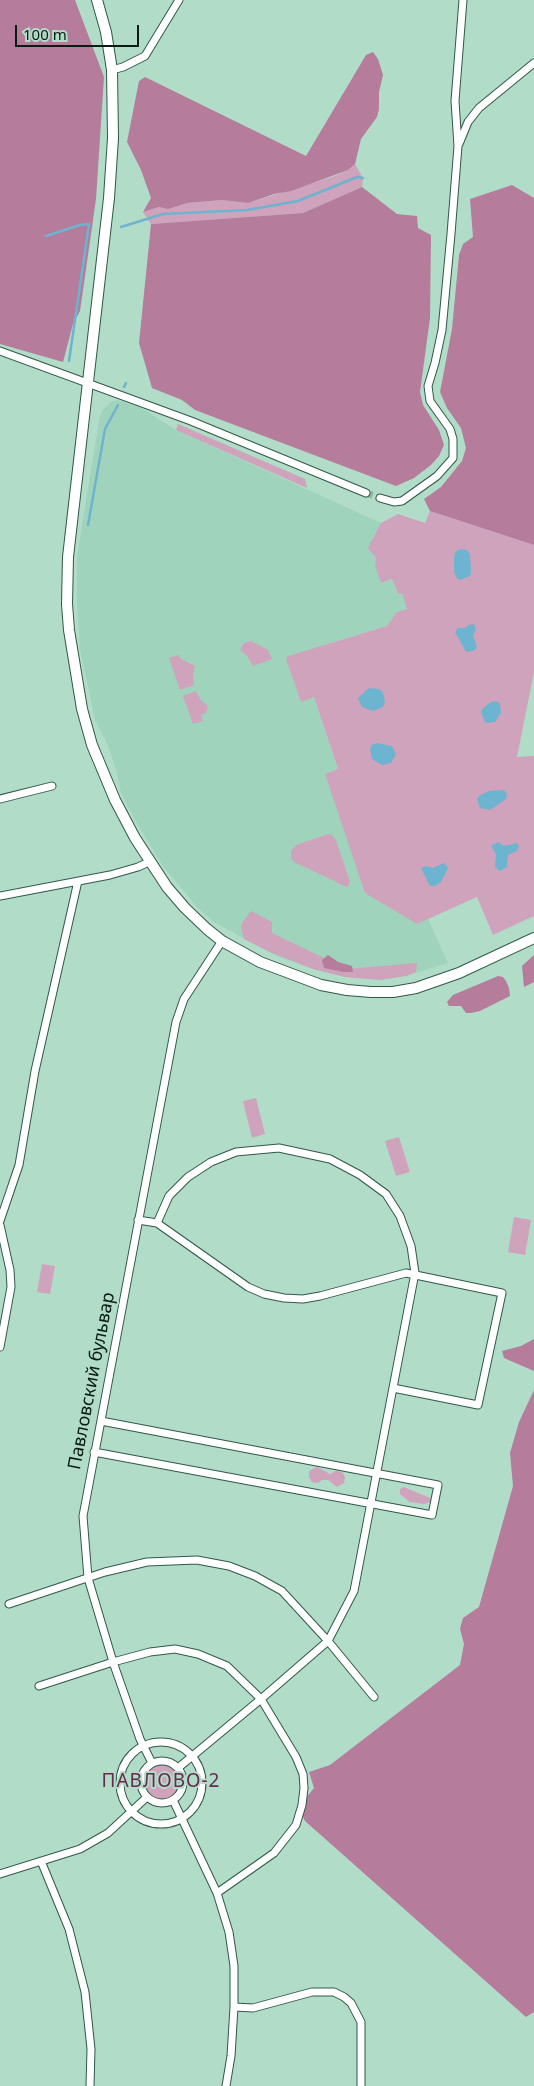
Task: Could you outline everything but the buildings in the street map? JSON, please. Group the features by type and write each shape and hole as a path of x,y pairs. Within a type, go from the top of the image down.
{"main road":[{"path":"97,0 106,32 112,70 113,138 108,203 68,557 69,630 80,700 92,745 115,800 149,862 185,908 222,940 260,962 297,977 338,989 371,992 409,989 434,982 534,938"}],"street":[{"path":"112,70 123,67 145,56 179,0"},
{"path":"380,498 394,502 402,501 437,476 453,458 454,439 450,429 430,401 428,386 442,330 458,146 455,101 463,0"},
{"path":"458,146 468,122 478,108 534,63"},
{"path":"0,351 191,421 366,493"},
{"path":"0,799 52,786"},
{"path":"0,896 126,871 149,862"},
{"path":"0,1221 19,1165 35,1071 78,881"},
{"name":"Павловский бульвар","path":"152,1763 142,1746 112,1662 88,1578 83,1516 176,1022 184,999 222,940"},
{"path":"157,1223 169,1196 188,1177 211,1162 236,1152 279,1148 330,1159 360,1174 386,1194 400,1216 410,1246 415,1273 354,1591 328,1640 178,1768"},
{"path":"138,1220 157,1223 248,1287 264,1294 303,1299 406,1273 415,1273 502,1293 478,1405 393,1388"},
{"path":"0,1225 12,1287 0,1347"},
{"path":"94,1452 432,1515 438,1485 101,1421"},
{"path":"9,1604 88,1578 147,1562 197,1560 228,1566 255,1576 282,1592 328,1640 374,1697"},
{"path":"39,1686 112,1662 150,1652 175,1649 198,1654 227,1666 261,1699 296,1757 303,1774 302,1804 296,1825 274,1853 217,1893"},
{"path":"152,1742 174,1744 184,1748 192,1756 199,1768 202,1782 200,1797 192,1810 181,1819 168,1824 155,1824 142,1820 131,1812 124,1802 120,1790 120,1777 124,1764 131,1754 152,1742"},
{"path":"166,1761 178,1768 183,1782 178,1796 173,1800 159,1803 147,1797 142,1791 141,1775 152,1763 166,1761"},
{"path":"0,1874 80,1849 108,1833 147,1797"},
{"path":"173,1800 217,1893 229,1932 234,1966 234,2007 231,2056 226,2086"},
{"path":"41,1861 69,1929 86,1992 91,2049 90,2086"},
{"path":"234,2007 253,2008 312,1992 334,1992 344,1997 351,2003 361,2022 361,2086"}],"shaded area":[{"path":"0,0 75,0 104,77 96,199 80,311 73,324 63,362 0,344"},
{"path":"373,52 378,59 383,75 379,92 379,109 377,117 361,139 355,164 348,170 291,191 274,194 248,203 222,200 187,203 168,209 159,207 143,212 151,198 141,170 127,142 139,81 145,77 306,156 366,55"},
{"path":"355,164 363,178 362,187 303,213 151,224 143,212 159,207 168,208 187,203 222,200 248,203 332,177 348,170"},
{"path":"512,185 534,198 534,545 430,511 424,499 441,487 462,461 466,448 461,428 447,408 440,392 452,329 459,255 463,244 473,237 470,199"},
{"path":"362,187 397,214 417,216 418,228 431,235 430,318 420,392 423,405 439,430 444,445 439,456 431,465 414,478 396,486 195,410 182,400 152,388 139,343 151,224 303,213"},
{"path":"117,400 141,408 176,430 381,523 369,548 376,558 375,566 382,583 392,579 397,593 402,592 407,609 397,612 387,626 288,656 301,701 314,697 338,770 326,774 408,918 417,924 428,919 448,963 406,976 380,980 345,977 313,969 276,956 214,922 197,907 163,866 139,827 121,793 116,769 107,743 95,720 80,649 77,601 77,557 99,420 102,411 111,402"},
{"path":"178,424 305,479 307,488 176,430"},
{"path":"430,511 534,545 534,672 517,757 534,756 534,916 493,935 477,897 417,924 365,893 325,774 338,769 314,697 301,702 286,659 288,656 387,626 397,612 407,609 402,593 398,594 392,579 381,583 375,566 376,558 368,548 381,523 398,514 425,523"},
{"path":"251,641 268,650 272,659 253,666 247,656 240,650 244,643"},
{"path":"179,655 181,659 195,666 194,685 180,690 169,658"},
{"path":"196,691 200,699 208,706 206,713 201,715 203,721 193,724 183,696"},
{"path":"328,834 332,835 336,840 350,882 347,887 294,862 291,858 291,851 296,845"},
{"path":"251,911 272,922 272,933 347,969 417,963 416,972 406,976 380,980 345,977 313,969 270,952 244,939 241,928 242,923"},
{"path":"328,955 338,962 352,966 353,972 324,968 322,960"},
{"path":"534,955 534,982 524,987 522,966"},
{"path":"498,976 503,977 506,981 510,996 480,1011 471,1013 466,1013 461,1006 449,1006 447,1002 453,995"},
{"path":"256,1098 265,1134 252,1138 243,1101"},
{"path":"399,1137 410,1172 396,1176 385,1141"},
{"path":"514,1217 531,1220 525,1255 508,1252"},
{"path":"42,1264 55,1266 50,1294 37,1292"},
{"path":"534,1339 534,1371 504,1358 502,1351 521,1346"},
{"path":"534,1390 534,2012 526,2017 305,1821 301,1813 306,1798 314,1788 309,1772 330,1765 460,1665 464,1644 460,1629 463,1618 479,1607 513,1486 510,1453 519,1422"},
{"path":"317,1467 330,1474 336,1471 342,1472 345,1477 344,1483 337,1487 328,1480 322,1480 318,1483 312,1482 309,1477 309,1471"},
{"path":"404,1487 430,1498 431,1502 424,1504 410,1502 400,1494 400,1489"},
{"path":"161,1764 173,1770 179,1782 173,1794 161,1800 149,1794 143,1782 149,1770"}],"water":[{"path":"458,550 468,551 470,555 471,572 470,576 460,580 454,572 454,558"},
{"path":"474,624 476,630 473,635 477,648 466,652 455,632 458,628 465,628"},
{"path":"369,688 379,689 383,692 385,702 383,707 373,711 362,707 358,698"},
{"path":"496,701 500,704 501,713 495,722 485,722 481,712 483,708"},
{"path":"377,743 392,746 396,754 391,763 382,765 372,759 370,749 372,745"},
{"path":"504,790 507,794 506,799 490,810 480,808 477,799 480,795 489,791"},
{"path":"498,842 504,846 517,843 519,847 517,851 508,855 507,867 500,871 495,867 496,854 491,846"},
{"path":"444,863 448,868 441,882 435,886 430,886 421,868 426,866 433,868"}],"waterway":[{"path":"121,227 163,214 247,210 298,201 357,177 363,178"},
{"path":"46,236 89,224 69,361"},
{"path":"124,387 126,383"},
{"path":"88,525 105,429 118,405"}],"tunnel":[{"path":"366,493 380,498"}],"district":[{"name":"ПАВЛОВО-2","path":"161,1782"}]}
